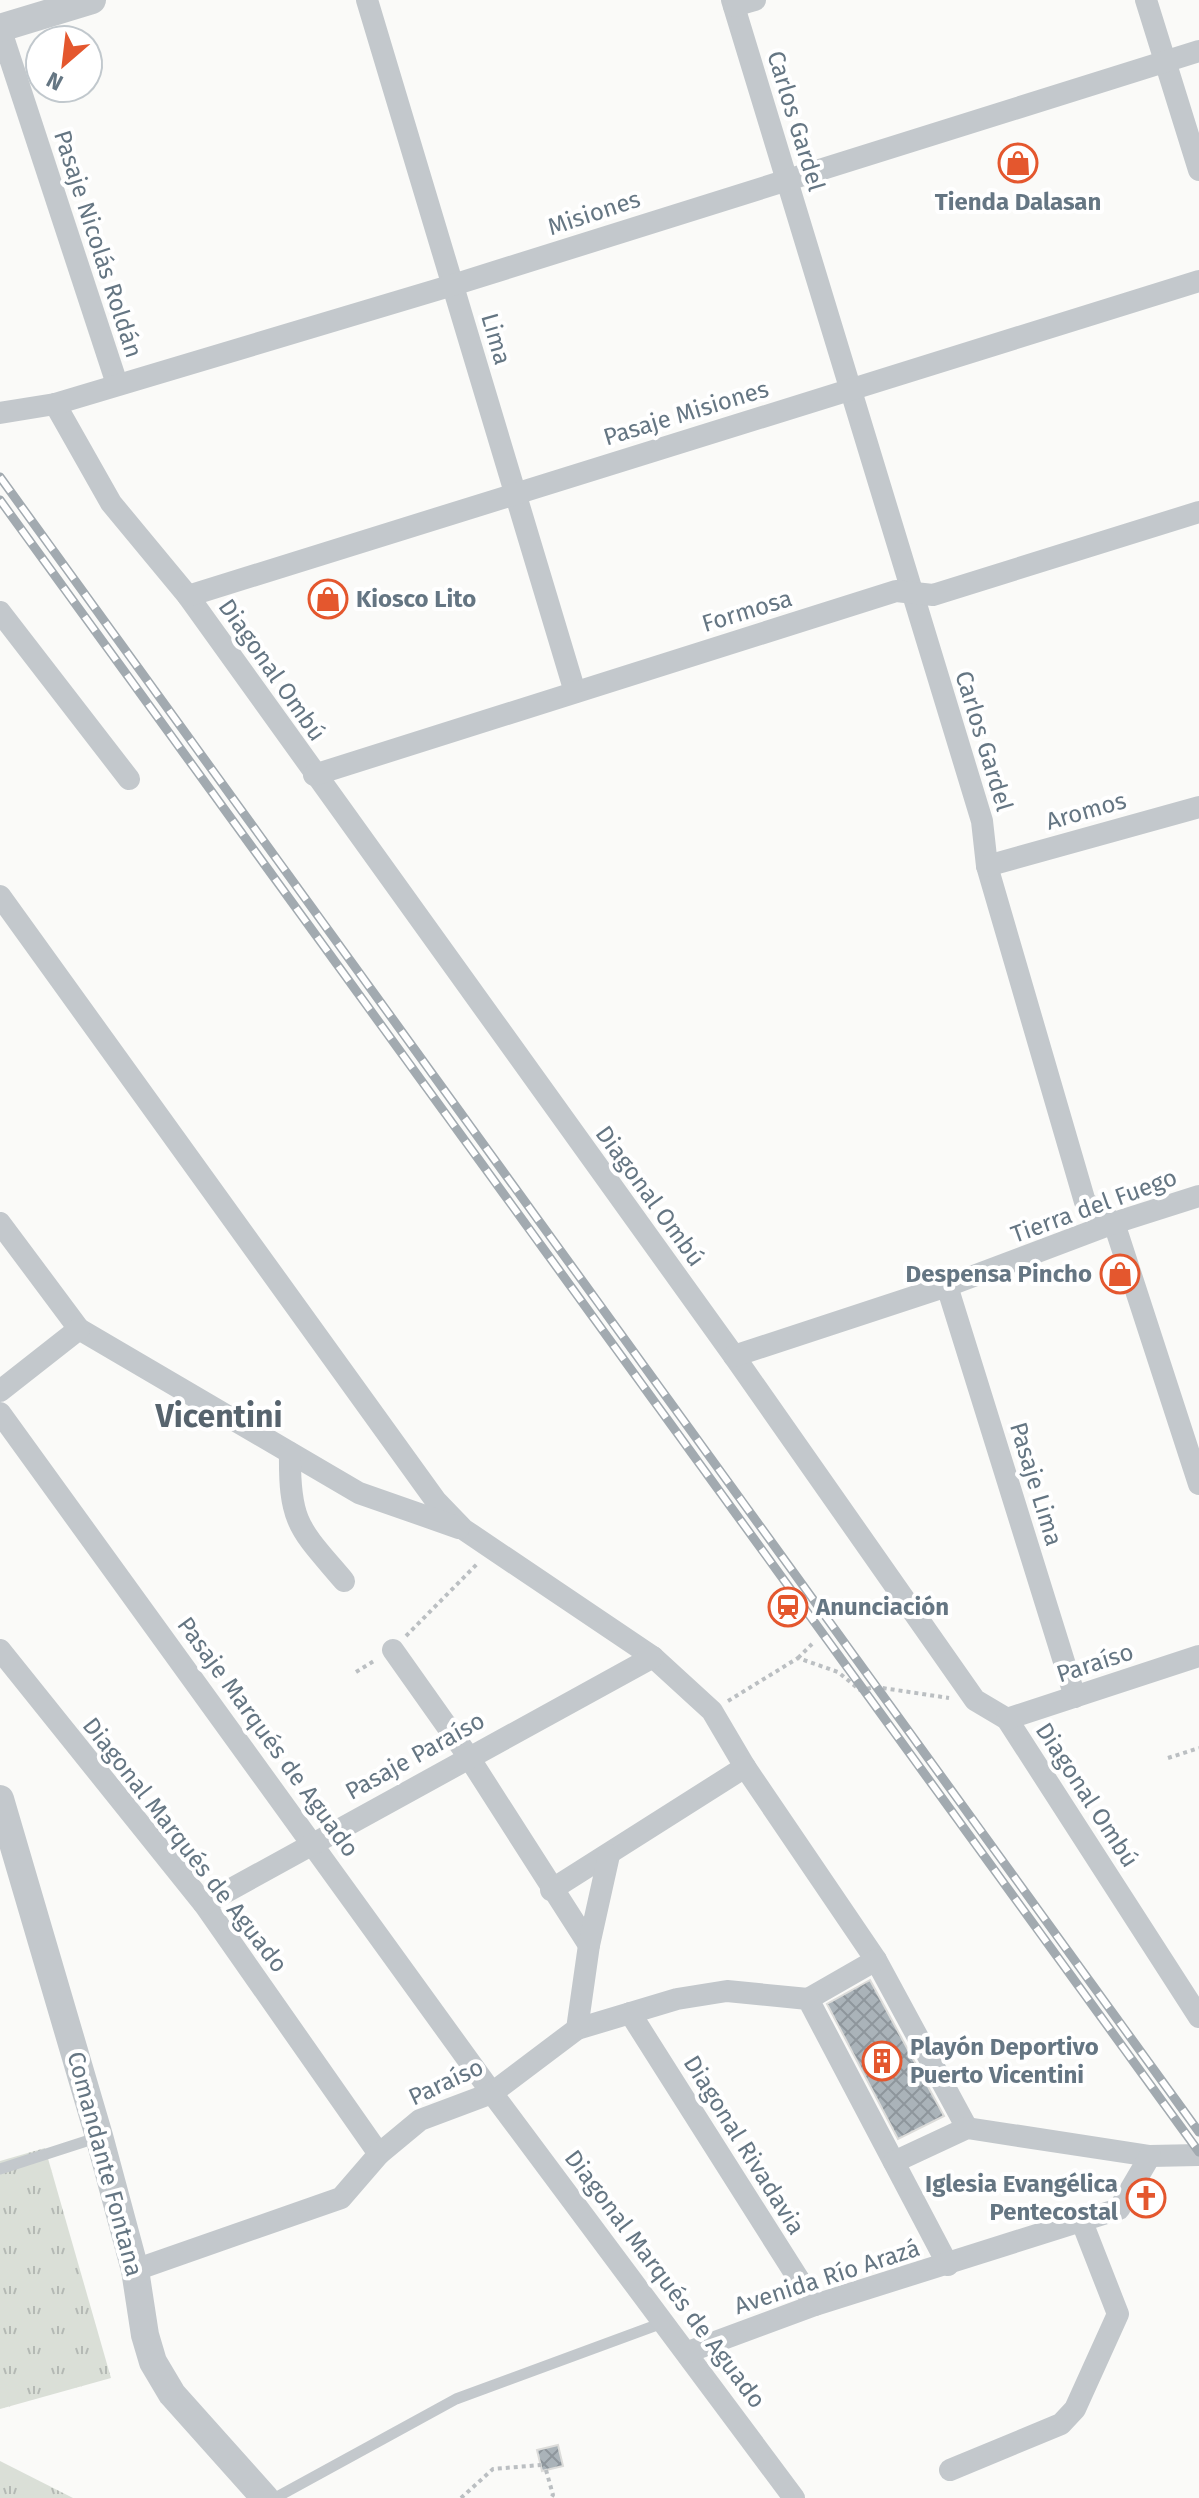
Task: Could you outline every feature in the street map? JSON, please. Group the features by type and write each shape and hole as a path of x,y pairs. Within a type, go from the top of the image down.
{"street":[{"path":"0,28 92,0"},
{"name":"Lima","path":"367,0 575,692"},
{"path":"1146,0 1199,170"},
{"name":"Carlos Gardel","path":"740,2 787,179 849,390 982,821 987,866 1085,1202 1114,1223"},
{"name":"Pasaje Nicolás Roldán","path":"0,28 117,384"},
{"name":"Misiones","path":"1,414 55,404 453,285 1199,51"},
{"name":"Pasaje Misiones","path":"188,596 1199,281"},
{"name":"Diagonal Ombú","path":"55,404 111,503 188,596 734,1356 975,1700 1007,1719 1199,2017"},
{"name":"Formosa","path":"314,775 896,591 933,595 1199,512"},
{"path":"0,612 129,779"},
{"name":"Aromos","path":"987,866 1198,810"},
{"path":"0,896 413,1473 463,1529"},
{"name":"Tierra del Fuego","path":"734,1356 947,1286 1114,1223 1199,1196"},
{"path":"0,1223 79,1329 359,1493 463,1529 653,1657 712,1711 745,1767 876,1960 967,2128"},
{"path":"1114,1223 1199,1484"},
{"name":"Pasaje Lima","path":"947,1286 1075,1697"},
{"path":"0,1391 79,1329"},
{"name":"Pasaje Marqués de Aguado","path":"0,1413 492,2093"},
{"path":"290,1453 289,1498 301,1530 344,1581"},
{"name":"Diagonal Marqués de Aguado","path":"0,1650 204,1904 379,2154"},
{"path":"393,1650 468,1756 589,1945"},
{"name":"Paraíso","path":"1007,1719 1199,1656"},
{"name":"Pasaje Paraíso","path":"204,1904 468,1756 653,1657"},
{"path":"551,1890 745,1767"},
{"name":"Comandante Fontana","path":"0,1799 99,2136 135,2270 145,2335 153,2362 172,2394 265,2498"},
{"path":"609,1855 589,1945 577,2029 677,1999 727,1991 808,1999 876,1960"},
{"path":"808,1999 948,2265"},
{"name":"Diagonal Rivadavia","path":"630,2013 815,2305"},
{"name":"Paraíso","path":"135,2270 341,2198 379,2154 420,2120 492,2093 577,2029"},
{"name":"Diagonal Marqués de Aguado","path":"492,2093 666,2322 794,2498"},
{"path":"894,2162 967,2128 1150,2156 1199,2155"},
{"name":"Avenida Río Arazá","path":"688,2352 815,2305 1119,2209 1150,2156"},
{"path":"950,2470 1061,2424 1075,2409 1118,2314 1082,2222"}],"lane":[{"path":"0,2169 99,2136"},
{"path":"275,2498 456,2399 666,2322"}],"path":[{"path":"356,1672 393,1650 493,1548"},
{"path":"712,1711 798,1658 812,1644"},
{"path":"798,1658 838,1672 860,1690 876,1687 975,1700"},
{"path":"1168,1758 1199,1748"},
{"path":"461,2498 493,2469 541,2465"},
{"path":"546,2470 553,2495 551,2498"}],"green space":[{"path":"45,2148 111,2378 0,2409 0,2161"},
{"path":"0,2461 73,2498 0,2498"}],"building":[{"name":"Playón Deportivo Puerto Vicentini","path":"870,1980 944,2116 898,2139 827,2004"},
{"path":"558,2445 563,2466 542,2471 537,2450"}],"railway":[{"path":"0,477 1199,2132"},
{"path":"0,500 1199,2152"}],"place":[{"name":"Tienda Dalasan","path":"1018,163"},
{"name":"Kiosco Lito","path":"328,599"},
{"name":"Despensa Pincho","path":"1120,1274"},
{"name":"Anunciación","path":"788,1607"},
{"name":"Playón Deportivo Puerto Vicentini","path":"882,2061"},
{"name":"Iglesia Evangélica Pentecostal","path":"1146,2198"}],"district":[{"name":"Vicentini","path":"219,1416"}]}
